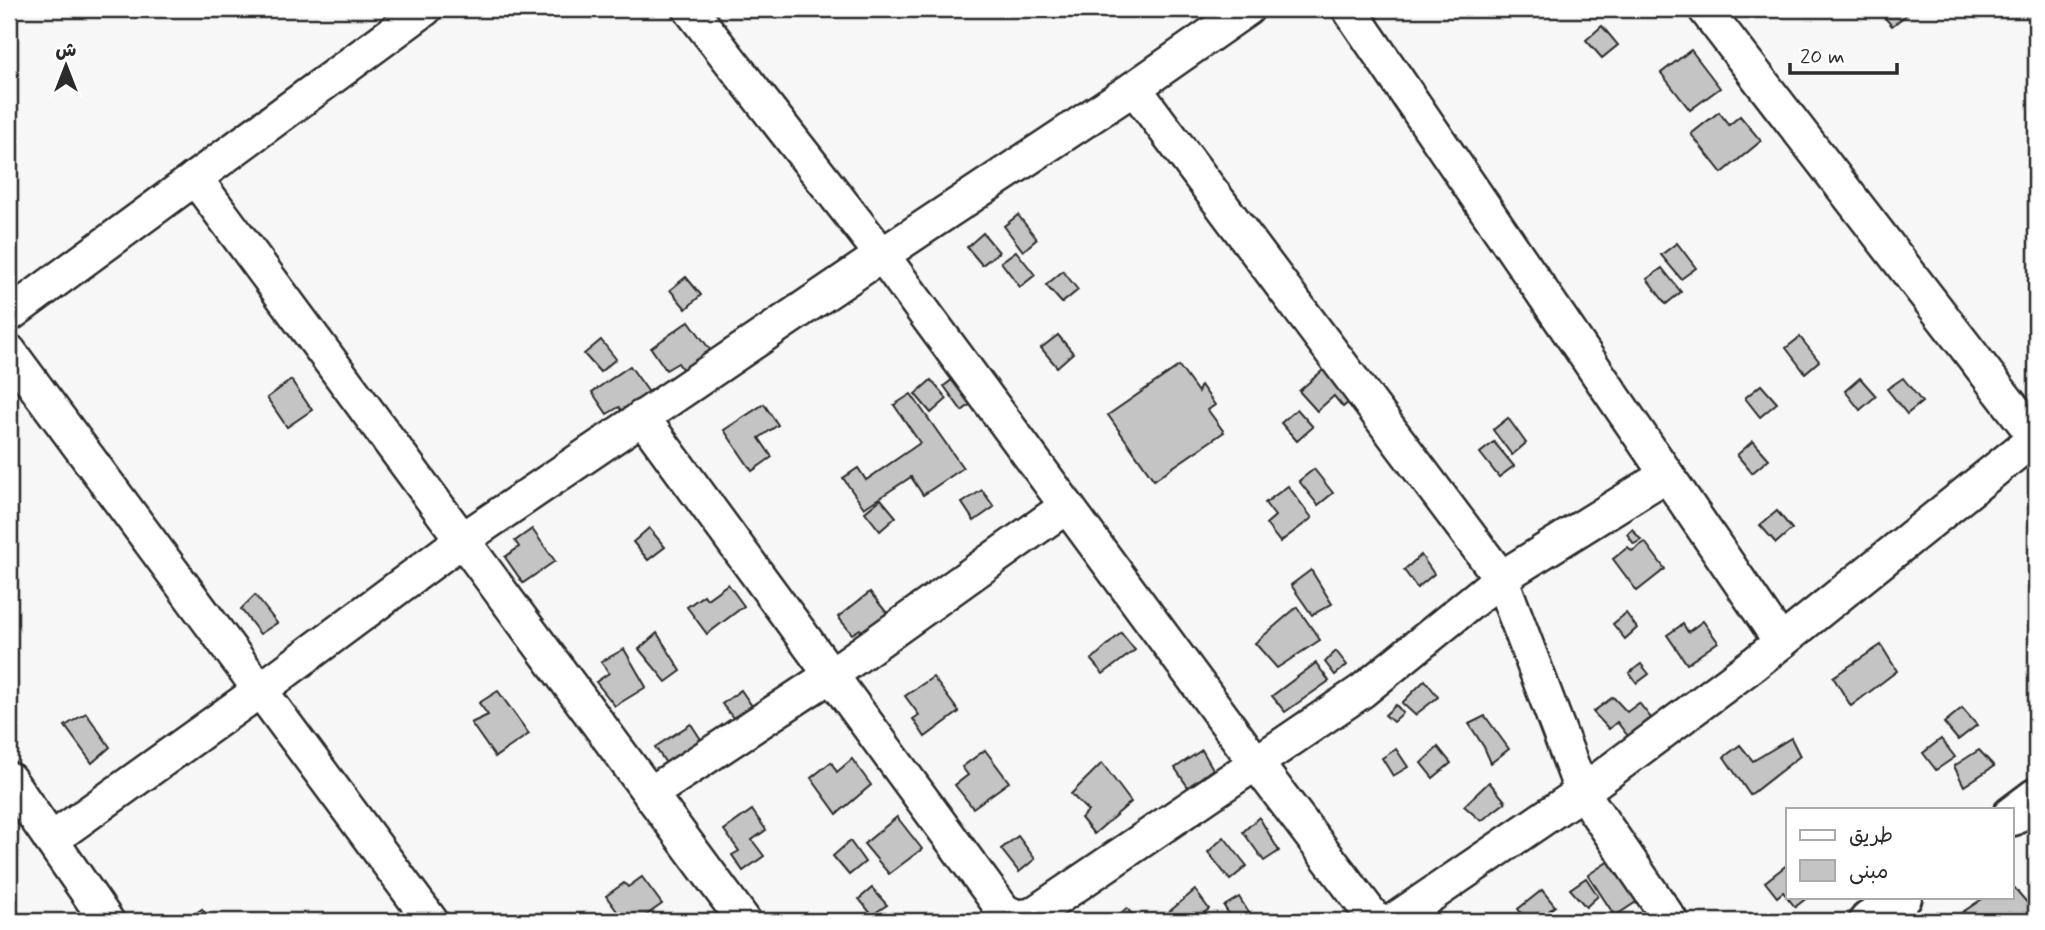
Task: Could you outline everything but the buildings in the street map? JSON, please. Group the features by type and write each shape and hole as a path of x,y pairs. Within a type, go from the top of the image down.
{"street":[{"path":"9,315 425,9"},
{"path":"690,9 882,255 1256,763 1376,921"},
{"path":"51,840 259,691 462,540 1247,9"},
{"path":"1349,9 1781,642"},
{"path":"1393,921 1582,792 1781,642 2036,438 1705,9"},
{"path":"1133,88 1501,578 1582,792 1671,921"},
{"path":"195,178 744,921"},
{"path":"9,351 431,921"},
{"path":"642,417 1004,911 1017,917 1032,915 1362,691 1501,578 1666,475"},
{"path":"650,793 831,675 1067,506"},
{"path":"9,779 107,921"},
{"path":"2014,814 2036,798"},
{"path":"1869,921 1901,898"}]}
